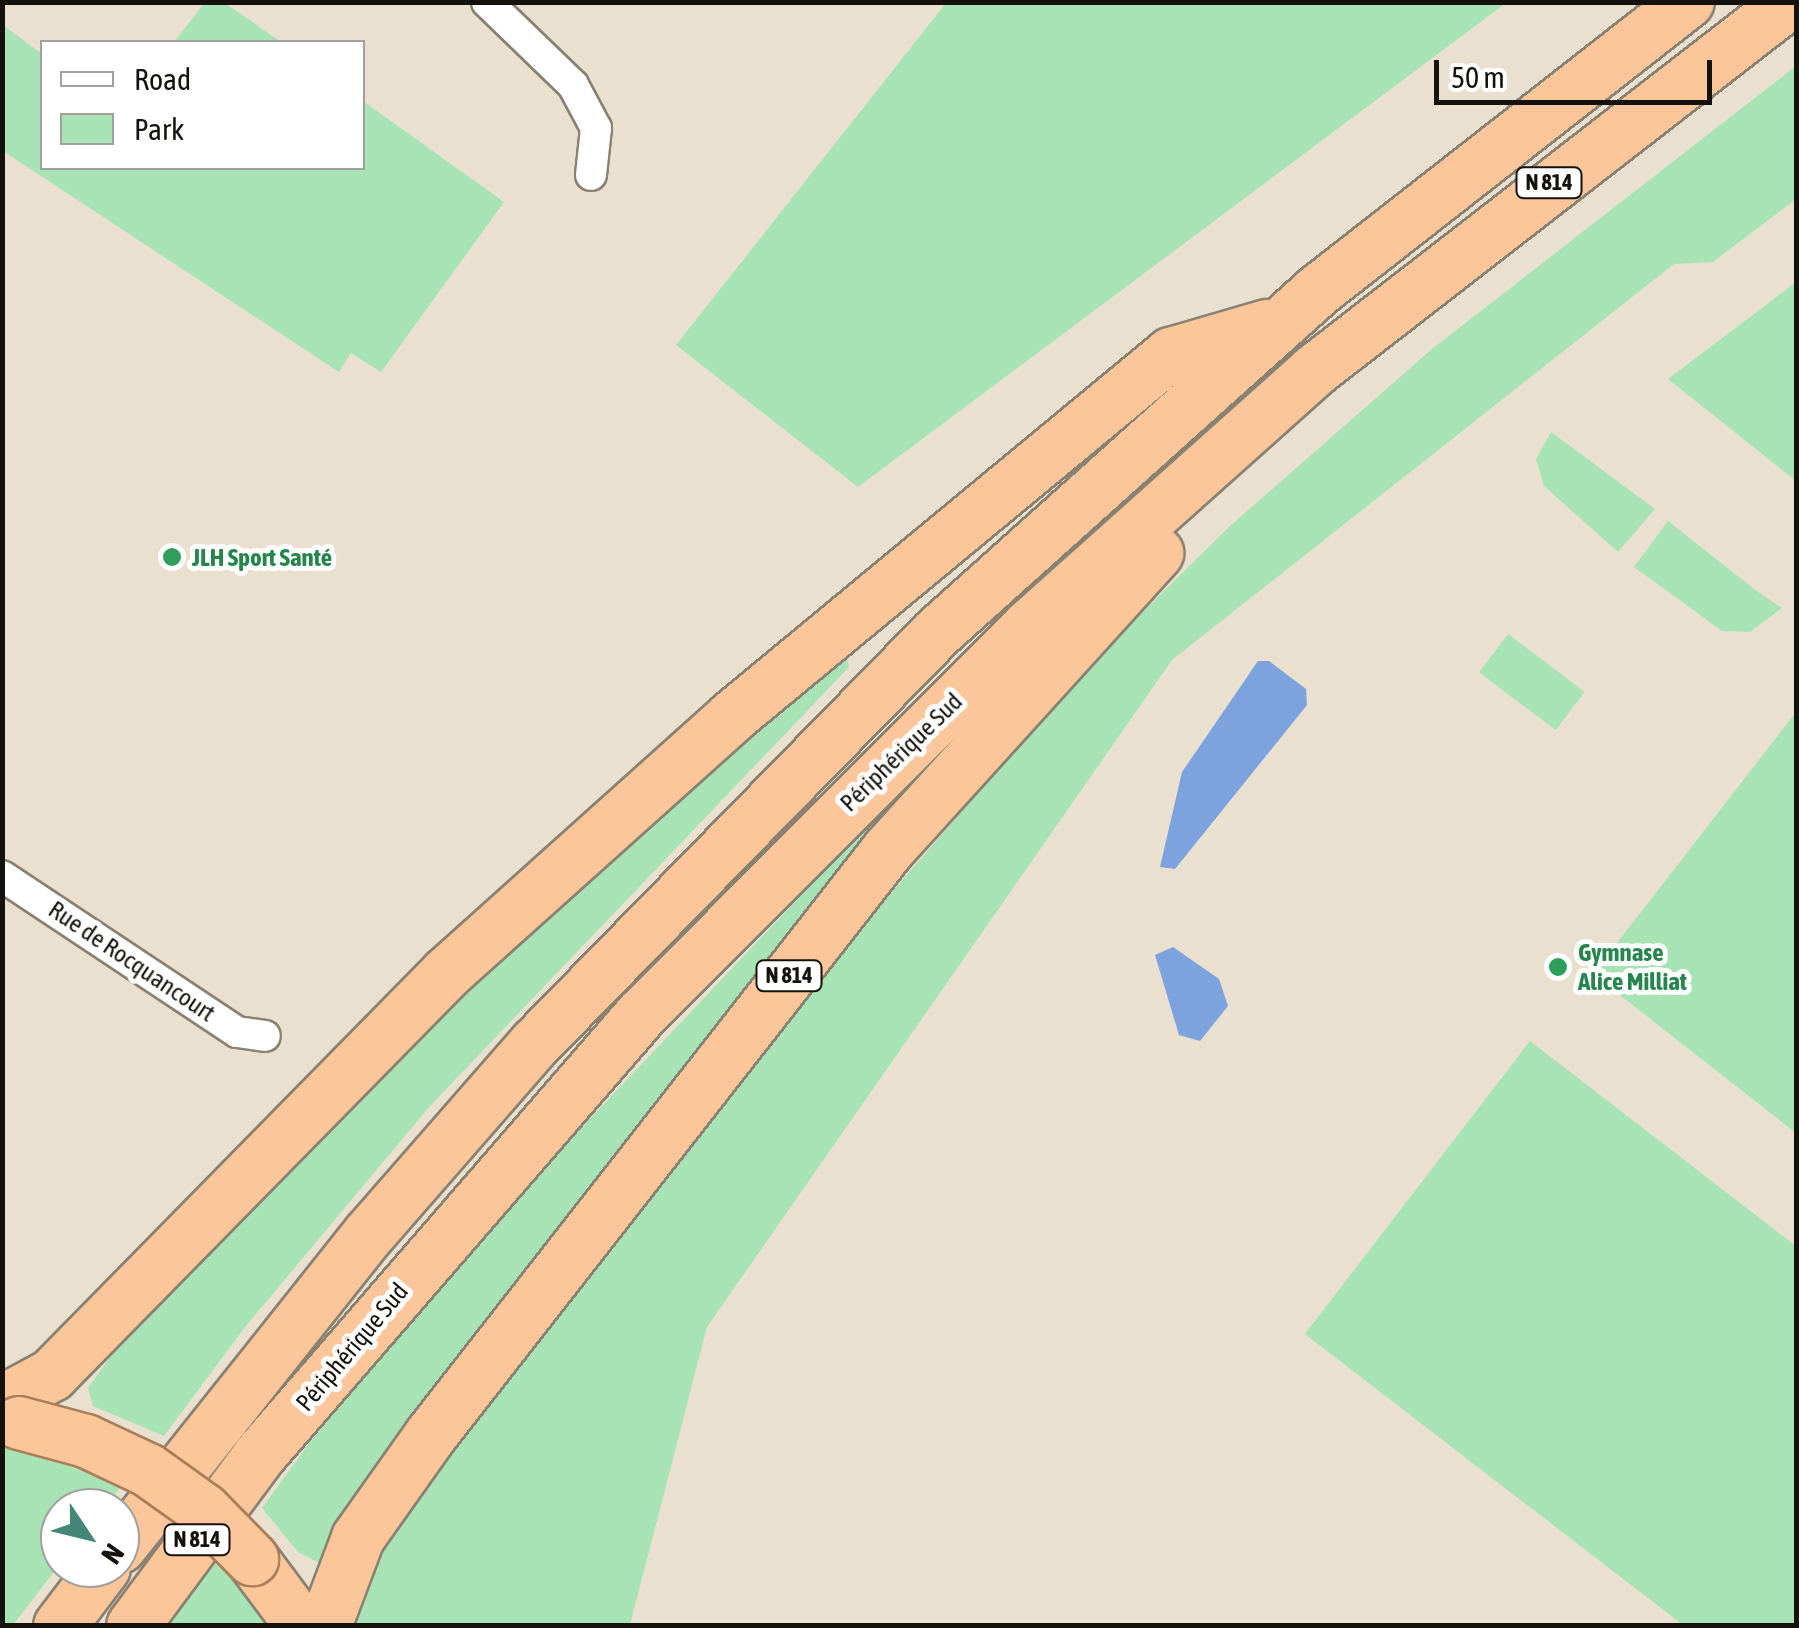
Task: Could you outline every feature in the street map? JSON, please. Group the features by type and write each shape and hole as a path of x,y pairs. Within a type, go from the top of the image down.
{"highway":[{"name":"N 814","path":"140,1522 370,1233 655,917 938,632 1283,321 1688,2"},
{"name":"Périphérique Sud","path":"133,1626 260,1455 642,1015 1029,626 1314,371 1790,2"},
{"name":"N 814","path":"8,1415 52,1375 447,973 718,730 1171,354 1283,321"},
{"name":"N 814","path":"325,1626 358,1538 431,1435 888,850 1149,560 1258,459 1314,371"},
{"path":"8,1415 86,1441 148,1470 204,1510 252,1559 302,1626"},
{"path":"60,1626 89,1588"}],"street":[{"path":"486,2 573,85 596,128 591,175"},
{"name":"Rue de Rocquancourt","path":"2,876 237,1032 265,1036"}],"green space":[{"path":"205,2 225,3 278,40 176,40"},
{"path":"946,2 1506,3 858,487 676,345"},
{"path":"3,25 40,53 40,170 365,170 365,102 504,202 381,372 351,353 339,372 3,151"},
{"path":"1796,66 1796,199 1713,262 1674,264 1172,660 707,1327 630,1625 356,1626 371,1564 426,1480 847,944 1086,668 1230,526 1432,349"},
{"path":"1796,282 1796,481 1668,379"},
{"path":"1551,432 1655,509 1618,552 1544,486 1536,459"},
{"path":"1668,521 1782,608 1750,632 1722,631 1634,567"},
{"path":"1508,634 1585,692 1556,730 1479,672"},
{"path":"846,655 849,667 430,1106 245,1327 164,1436 93,1406 88,1388 113,1353 334,1119 560,897"},
{"path":"1796,712 1796,1133 1593,974"},
{"path":"927,762 936,762 325,1566 298,1552 262,1508 310,1442 500,1214"},
{"path":"1530,1041 1796,1246 1796,1625 1683,1625 1305,1334"},
{"path":"2,1447 55,1457 120,1488 40,1488 42,1588 13,1625 3,1625"},
{"path":"216,1563 259,1606 272,1626 167,1626"}],"water":[{"path":"1258,661 1269,661 1306,689 1307,705 1175,869 1160,867 1182,772"},
{"path":"1173,947 1219,979 1228,1006 1200,1041 1179,1035 1155,955"}],"place":[{"name":"JLH Sport Santé","path":"172,557"},
{"name":"Gymnase Alice Milliat","path":"1558,967"}]}
